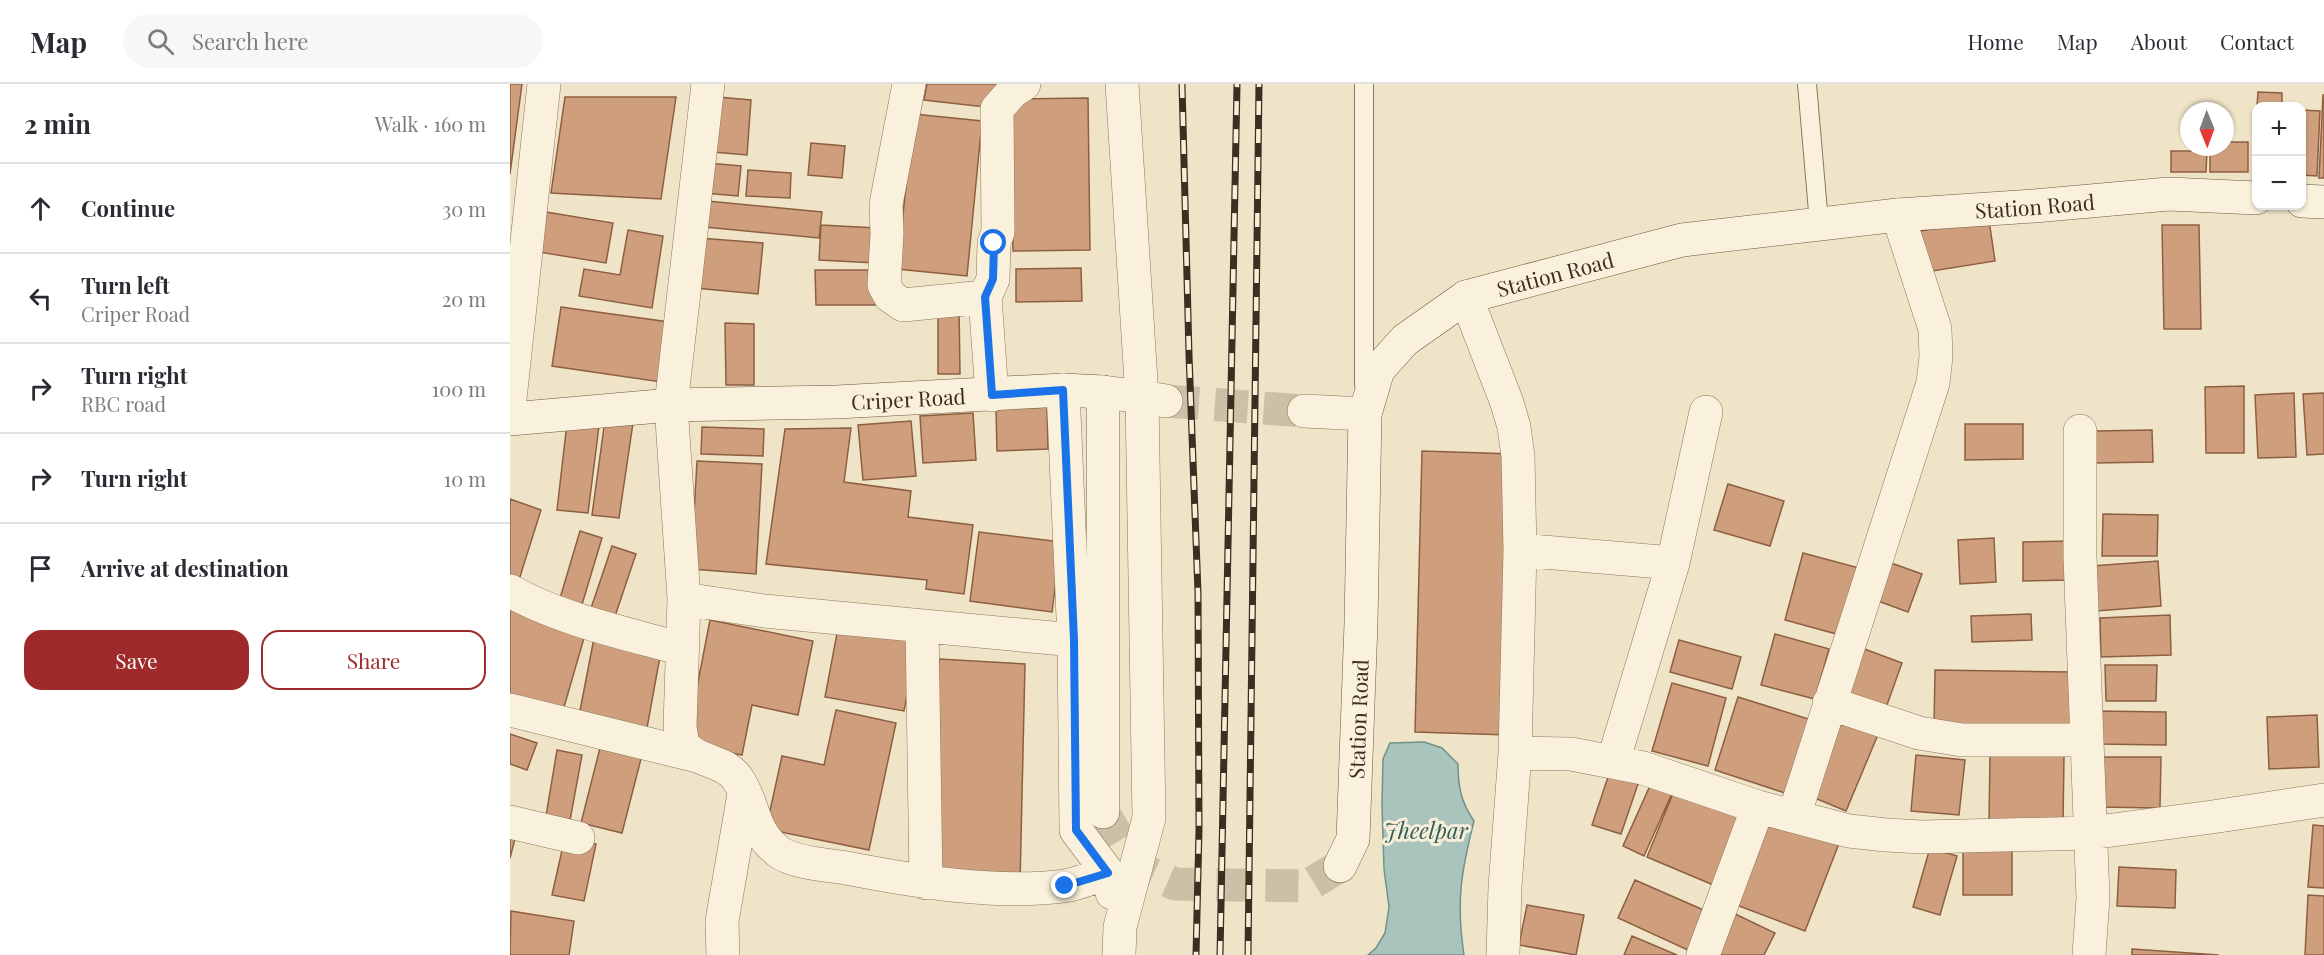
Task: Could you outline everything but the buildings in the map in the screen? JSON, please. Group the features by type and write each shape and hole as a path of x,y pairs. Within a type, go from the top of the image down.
{"street":[{"path":"510,399 544,84"},
{"path":"697,756 683,746 680,727 684,599 671,405 708,84"},
{"path":"909,84 886,204 884,285 890,296 903,305 985,297"},
{"path":"992,395 985,297 993,279 994,243 998,232 997,109 1013,91 1024,84"},
{"path":"1119,941 1149,818 1154,399 1122,84"},
{"name":"Station Road","path":"1340,866 1353,839 1361,623 1365,414 1378,370 1405,340 1466,297 1682,240 1898,215 2169,194 2252,198"},
{"path":"2306,201 2324,202"},
{"path":"1794,816 1933,383 1936,357 1935,329 1898,215"},
{"path":"1466,297 1514,428 1518,456 1520,550 1515,753 1505,887 1503,955"},
{"path":"1063,390 1074,640 1076,830 1108,873 1119,941"},
{"name":"Criper Road","path":"510,419 671,405 837,402 1063,390 1104,392 1154,399"},
{"path":"1103,812 1104,392"},
{"path":"1304,411 1365,414"},
{"path":"1613,762 1672,563 1706,412"},
{"path":"2080,431 2080,557 2093,898 2089,955"},
{"path":"1520,550 1672,563"},
{"path":"510,591 525,600 592,624 682,649"},
{"path":"684,599 764,611 1074,640"},
{"path":"922,626 926,883"},
{"path":"1829,703 1919,733 1962,740 2087,740"},
{"path":"510,710 697,756 717,763 736,776 744,790 756,825 768,843 782,855 926,883 1024,889 1065,886 1108,873"},
{"path":"1515,753 1571,754 1643,768 1758,807 1849,831 1910,837 2090,833 2324,800"},
{"path":"723,955 722,921 744,790"},
{"path":"1702,955 1758,807"},
{"path":"510,822 578,838"}],"lane":[{"path":"1364,84 1365,414"},
{"path":"1807,84 1819,223"}],"water":[{"name":"Jheelpar","path":"1424,742 1442,748 1458,764 1461,794 1474,821 1461,887 1460,919 1464,955 1368,955 1376,948 1385,933 1389,907 1384,869 1383,759 1390,743"}],"tunnel":[{"path":"1166,401 1304,411"},
{"path":"1103,812 1122,844 1143,870 1175,884 1307,886 1340,866"}],"railway":[{"path":"1182,84 1198,593 1199,830 1196,955"},
{"path":"1220,955 1237,84"},
{"path":"1248,955 1259,84"}],"route":[{"path":"994,243 993,279 985,297 992,395 1063,390 1074,640 1076,830 1108,873 1065,886"}]}
